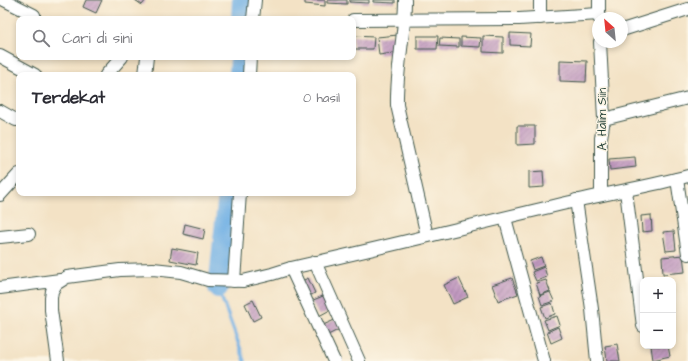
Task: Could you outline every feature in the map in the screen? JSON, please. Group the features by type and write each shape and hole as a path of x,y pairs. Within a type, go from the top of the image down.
{"street":[{"path":"4,0 34,15"},
{"path":"253,16 255,0"},
{"path":"405,0 405,19 397,84 397,106 427,236"},
{"path":"540,0 540,18"},
{"path":"599,0 599,12"},
{"path":"628,28 688,9"},
{"path":"356,20 520,19 592,16"},
{"name":"A. Halim Siin","path":"600,48 604,118 601,138 601,195"},
{"path":"0,56 29,72"},
{"path":"109,72 119,60"},
{"path":"146,72 147,60"},
{"path":"249,72 250,60"},
{"path":"604,118 688,98"},
{"path":"0,111 16,120"},
{"path":"0,288 60,280 67,277 85,274 120,270 153,269 181,272 208,280 233,281 256,279 315,262 576,200 626,191 682,178 688,254"},
{"path":"0,195 16,180"},
{"path":"626,191 641,313"},
{"path":"233,281 240,196"},
{"path":"576,200 592,309 597,361"},
{"path":"505,218 544,361"},
{"path":"0,237 29,234"},
{"path":"315,262 359,361"},
{"path":"291,268 334,361"},
{"path":"58,361 50,298 54,287 60,280"}],"building":[{"path":"86,0 102,0 96,13 83,7"},
{"path":"135,0 146,0 142,5"},
{"path":"305,0 325,0 325,6 305,4"},
{"path":"327,0 347,0 347,4 327,3"},
{"path":"350,0 369,0 369,3 349,2"},
{"path":"373,0 395,0 395,3 373,2"},
{"path":"510,33 531,34 530,46 510,45"},
{"path":"398,35 400,52 379,55 377,37"},
{"path":"356,36 374,37 373,49 356,49"},
{"path":"417,36 438,36 437,49 417,49"},
{"path":"483,36 503,37 503,53 483,52"},
{"path":"461,37 481,38 480,47 461,46"},
{"path":"440,38 459,39 459,47 439,46"},
{"path":"560,60 587,61 586,82 560,81"},
{"path":"517,126 535,126 535,144 517,145"},
{"path":"635,157 636,167 610,170 609,159"},
{"path":"543,171 544,187 529,188 529,172"},
{"path":"651,215 652,231 642,232 641,216"},
{"path":"185,224 205,229 203,239 183,234"},
{"path":"674,231 676,250 666,251 663,232"},
{"path":"172,248 198,253 196,265 170,260"},
{"path":"683,255 685,272 663,274 662,257"},
{"path":"541,257 544,266 533,270 530,261"},
{"path":"544,267 547,277 536,281 532,272"},
{"path":"308,278 315,293 307,297 300,282"},
{"path":"459,278 468,297 453,304 444,285"},
{"path":"512,278 518,294 498,301 492,285"},
{"path":"546,280 550,291 540,295 536,283"},
{"path":"550,292 554,301 542,305 539,296"},
{"path":"323,296 330,310 319,316 311,301"},
{"path":"253,300 261,317 253,321 245,304"},
{"path":"552,303 555,314 545,318 541,307"},
{"path":"557,316 560,325 548,330 544,320"},
{"path":"339,318 344,327 326,336 321,326"},
{"path":"558,327 562,338 551,343 547,332"},
{"path":"617,344 620,361 607,361 605,346"},
{"path":"651,349 669,349 670,356 653,360"}],"waterway":[{"path":"241,16 242,0"},
{"path":"239,72 240,60"},
{"path":"218,288 228,196"},
{"path":"218,288 245,361"}]}
